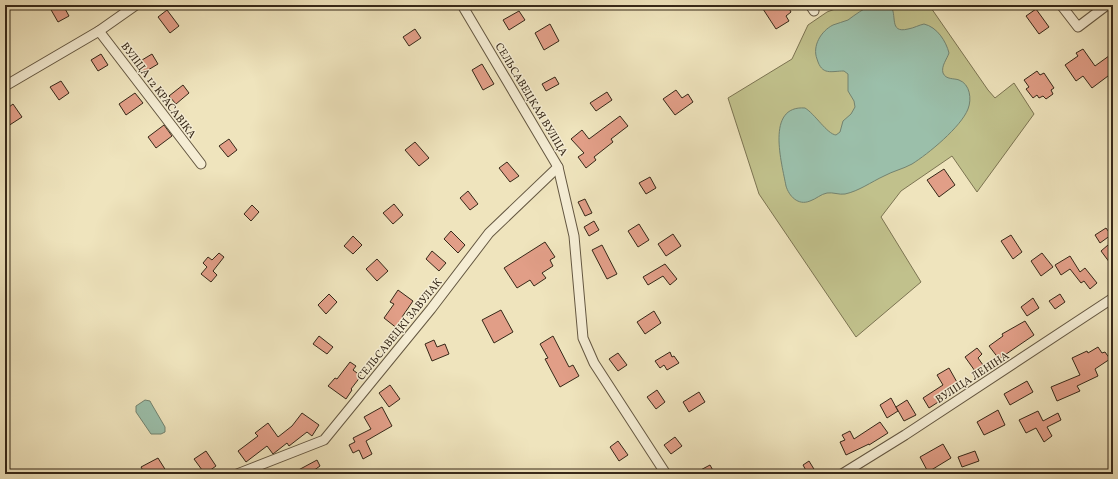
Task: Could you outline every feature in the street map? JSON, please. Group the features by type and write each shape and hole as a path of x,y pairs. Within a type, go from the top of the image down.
{"street":[{"path":"5,86 99,31 136,5"},
{"name":"СЕЛЬСАВЕЦКАЯ ВУЛІЦА","path":"462,5 558,167 574,236 583,338 594,363 666,474"},
{"path":"1061,5 1078,27 1107,5"},
{"name":"ВУЛІЦА 12 КРАСАВІКА","path":"99,31 201,164"},
{"name":"СЕЛЬСАВЕЦКІ ЗАВУЛАК","path":"237,474 324,440 431,309 489,233 558,167"},
{"name":"ВУЛІЦА ЛЕНІНА","path":"842,474 906,435 1113,298"}],"shaded area":[{"path":"846,5 929,5 995,98 1014,83 1034,114 977,192 952,156 901,191 881,217 921,282 856,337 759,194 728,98 792,59 808,25 827,12"},
{"path":"872,5 890,5 894,22 898,29 908,29 924,24 937,31 946,44 949,53 943,65 943,73 946,77 959,80 966,85 970,96 968,109 959,124 951,132 927,154 912,164 887,174 850,193 827,193 810,201 798,201 789,193 786,186 780,151 780,126 785,116 793,110 805,108 832,134 836,135 840,132 843,121 851,114 855,107 854,101 848,91 848,74 844,71 831,72 824,70 817,59 817,44 821,35 833,25 848,20"},
{"path":"145,400 150,401 165,427 165,432 161,434 151,434 136,412 136,406"}],"building":[{"path":"55,5 63,5 69,16 58,22 50,8"},
{"path":"769,5 787,5 791,12 786,16 789,21 776,29 763,9"},
{"path":"1036,9 1049,27 1039,34 1026,16"},
{"path":"167,10 179,26 170,33 158,17"},
{"path":"519,11 525,20 509,30 503,20"},
{"path":"550,24 559,41 544,50 535,33"},
{"path":"415,29 421,38 409,46 403,37"},
{"path":"1083,49 1095,66 1113,53 1113,83 1108,76 1092,88 1083,76 1076,81 1065,65 1078,56 1076,53"},
{"path":"101,54 108,65 98,71 91,60"},
{"path":"152,54 158,64 143,73 137,63"},
{"path":"482,64 494,84 483,90 472,70"},
{"path":"1037,71 1040,75 1044,73 1054,88 1051,90 1053,94 1046,99 1043,96 1039,98 1037,95 1033,98 1026,89 1029,87 1024,80"},
{"path":"555,77 559,84 546,91 542,84"},
{"path":"61,81 69,93 59,100 50,87"},
{"path":"183,85 189,93 176,104 169,96"},
{"path":"676,90 682,98 688,94 693,102 675,115 663,99"},
{"path":"607,92 612,100 596,111 590,103"},
{"path":"135,93 143,103 126,115 119,104"},
{"path":"13,104 22,117 5,128 5,110"},
{"path":"620,116 628,126 611,139 613,142 594,157 596,160 586,168 578,157 584,153 571,139 582,130 589,139"},
{"path":"164,125 172,136 156,148 148,137"},
{"path":"229,139 237,150 228,157 219,146"},
{"path":"415,142 429,158 419,166 405,150"},
{"path":"507,162 519,176 510,182 499,168"},
{"path":"944,169 955,185 939,197 927,180"},
{"path":"650,177 656,188 646,194 639,183"},
{"path":"468,191 478,204 470,210 460,198"},
{"path":"585,199 592,213 585,216 578,202"},
{"path":"394,204 403,215 393,224 383,213"},
{"path":"252,205 259,212 251,221 244,214"},
{"path":"594,221 599,230 589,236 584,227"},
{"path":"639,224 649,240 638,247 628,231"},
{"path":"1106,228 1111,235 1100,243 1095,235"},
{"path":"451,231 465,245 458,253 444,239"},
{"path":"673,234 681,246 666,256 658,244"},
{"path":"1011,235 1022,252 1013,259 1001,241"},
{"path":"353,236 362,245 353,254 344,246"},
{"path":"545,242 555,257 550,260 553,266 542,273 546,278 534,286 530,280 517,288 504,268"},
{"path":"602,245 617,274 607,279 592,250"},
{"path":"1108,245 1113,252 1113,267 1101,251"},
{"path":"432,251 446,263 439,271 426,259"},
{"path":"219,253 224,257 213,271 217,275 211,282 201,274 207,267 203,263 208,257 212,260"},
{"path":"1042,253 1053,267 1041,276 1031,261"},
{"path":"1070,256 1080,272 1085,268 1097,283 1090,289 1084,281 1081,283 1070,269 1061,275 1055,265"},
{"path":"377,259 388,271 377,281 366,269"},
{"path":"665,264 677,279 670,285 663,276 648,285 643,277"},
{"path":"398,290 413,301 402,317 405,319 398,329 384,318 394,304 390,302"},
{"path":"329,294 337,302 326,314 318,305"},
{"path":"1060,294 1065,302 1055,309 1049,301"},
{"path":"1033,298 1039,308 1027,316 1021,307"},
{"path":"501,310 513,332 494,343 482,320"},
{"path":"654,311 661,323 645,334 637,322"},
{"path":"1025,321 1034,335 999,359 989,346 1003,336 1002,334"},
{"path":"319,336 333,347 327,354 313,344"},
{"path":"553,336 569,367 573,365 579,376 560,387 545,359 548,358 540,344"},
{"path":"434,340 437,347 445,344 449,354 432,361 425,344"},
{"path":"1098,347 1102,353 1105,352 1110,359 1095,369 1098,376 1077,386 1080,391 1057,401 1051,387 1080,375 1072,358 1087,351 1088,353"},
{"path":"977,348 982,354 978,358 983,365 975,371 965,357"},
{"path":"670,352 672,357 674,356 679,363 667,370 664,365 660,368 655,361"},
{"path":"618,353 627,365 618,371 609,359"},
{"path":"350,362 356,366 353,370 361,376 351,389 352,390 346,399 328,386 335,378 337,379"},
{"path":"949,368 958,384 940,395 943,399 929,408 923,398 943,385 937,375"},
{"path":"1027,381 1033,392 1010,405 1004,394"},
{"path":"390,385 400,399 389,407 379,393"},
{"path":"657,390 665,402 656,409 647,397"},
{"path":"699,392 705,402 689,412 683,402"},
{"path":"891,398 898,411 887,418 880,405"},
{"path":"907,400 916,415 904,421 896,407"},
{"path":"382,407 392,426 366,441 372,454 363,459 359,450 353,453 349,445 355,442 353,438 371,429 364,417"},
{"path":"998,410 1005,425 984,435 977,422"},
{"path":"1038,411 1043,421 1058,413 1061,420 1047,427 1052,436 1044,442 1036,428 1026,433 1019,420"},
{"path":"302,413 319,425 312,436 307,432 289,446 287,443 273,454 267,446 246,462 238,451 258,436 255,433 268,423 278,437 292,426"},
{"path":"880,422 888,433 869,445 846,455 840,442 845,440 842,435 850,431 854,439"},
{"path":"675,437 682,446 671,454 664,445"},
{"path":"618,441 628,455 619,461 610,447"},
{"path":"943,444 951,458 928,472 920,457"},
{"path":"206,451 216,466 205,474 194,459"},
{"path":"975,451 979,461 962,467 958,457"},
{"path":"158,458 168,474 145,474 141,467"},
{"path":"317,460 320,466 313,471 315,474 291,474"},
{"path":"809,461 817,474 808,474 803,465"},
{"path":"710,465 715,474 693,474"}]}
